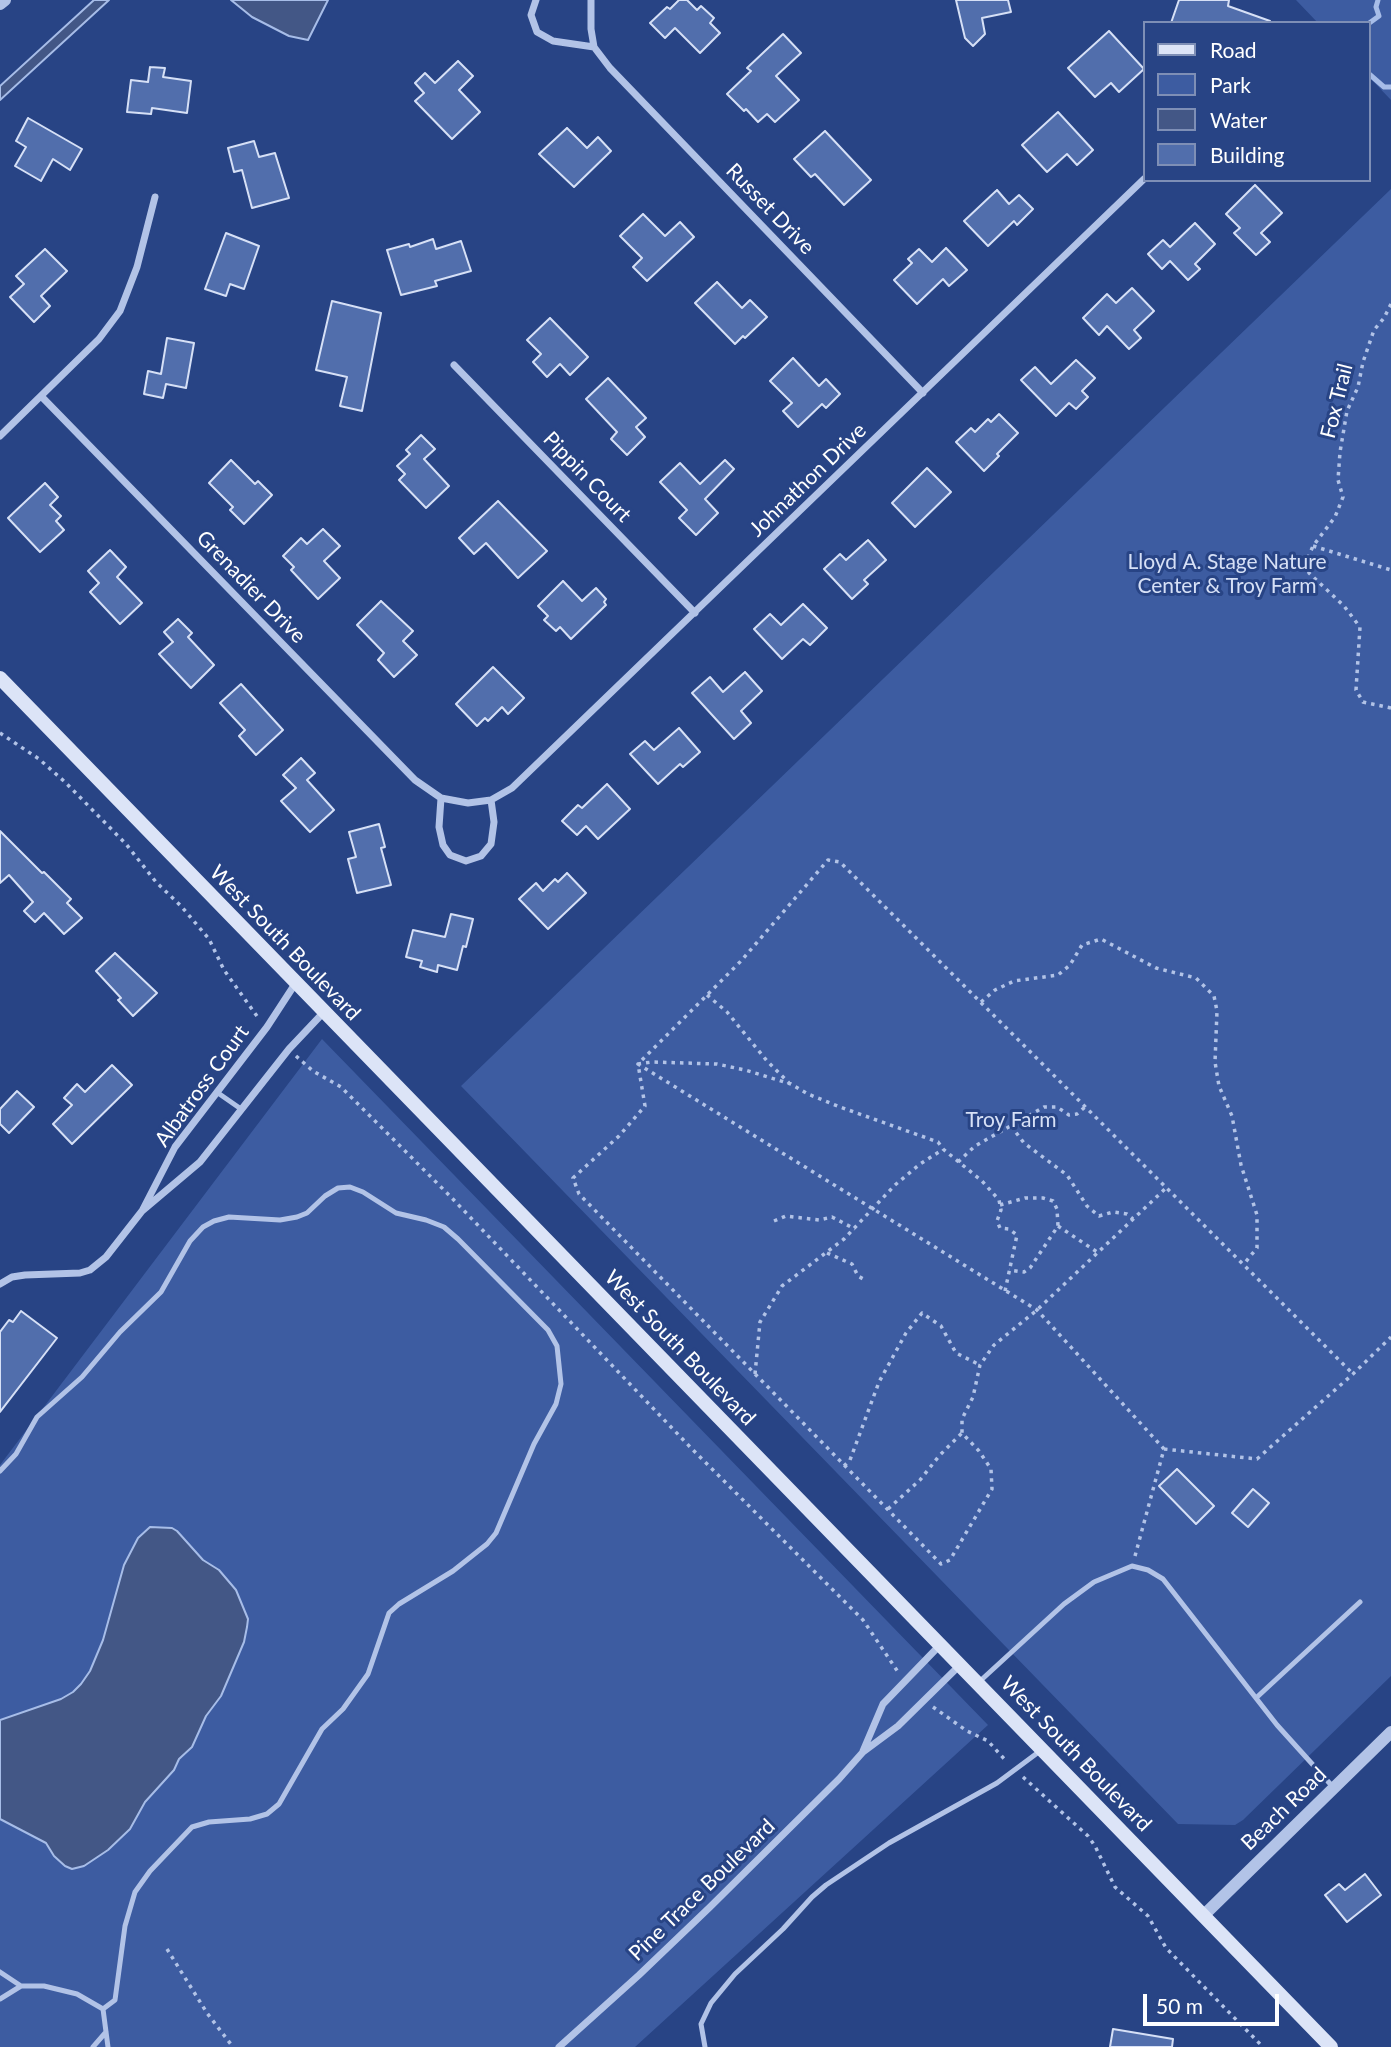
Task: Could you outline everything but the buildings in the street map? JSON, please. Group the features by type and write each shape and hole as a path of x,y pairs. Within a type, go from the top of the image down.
{"main road":[{"name":"West South Boulevard","path":"0,678 1331,2047"}],"street":[{"path":"0,4 5,0"},
{"path":"536,0 531,15 537,32 553,41 594,47 591,0"},
{"name":"Russet Drive","path":"594,47 610,68 923,393"},
{"name":"Johnathon Drive","path":"468,803 491,800 512,788 1142,181"},
{"path":"0,436 99,339 120,311 137,267 155,197"},
{"name":"Pippin Court","path":"454,365 695,613"},
{"name":"Grenadier Drive","path":"41,396 415,780 441,798 468,803"},
{"path":"441,798 439,827 443,845 450,855 466,861 481,856 491,844 494,822 491,800"},
{"name":"Albatross Court","path":"0,1284 12,1277 24,1275 80,1273 90,1270 107,1257 142,1211 175,1147 267,1027 295,984"},
{"name":"Albatross Court","path":"142,1211 200,1162 289,1049 323,1013"},
{"name":"Pine Trace Boulevard","path":"863,1752 883,1704 940,1645"},
{"name":"Pine Trace Boulevard","path":"559,2047 710,1907 863,1752 898,1727 960,1665"},
{"name":"Beach Road","path":"1204,1915 1391,1732"}],"lane":[{"path":"218,1093 241,1109"},
{"path":"0,1471 16,1454 37,1417 82,1377 120,1332 161,1292 190,1241 203,1227 229,1217 280,1220 297,1217 307,1213 325,1195 338,1188 350,1187 396,1213 444,1227 548,1331 558,1346 561,1384 556,1404 534,1444 496,1533 487,1544 453,1571 389,1613 368,1674 343,1709 322,1729 279,1804 267,1814 250,1819 209,1822 192,1827 150,1871 135,1892 125,1926 115,2000 103,2009"},
{"path":"978,1683 1064,1604 1094,1582 1132,1566 1148,1570 1163,1579 1256,1698 1311,1764 1334,1787"},
{"path":"1256,1698 1360,1602"},
{"path":"705,2047 701,2024 711,2003 735,1974 783,1929 812,1897 889,1843 1016,1771 1042,1749"},
{"path":"0,1972 21,1986"},
{"path":"0,1999 21,1986 44,1986 77,1994 103,2009"},
{"path":"103,2009 108,2047"},
{"path":"93,2047 106,2032"}],"path":[{"name":"Fox Trail","path":"1313,546 1335,517 1343,497 1338,480 1347,411 1358,387 1374,330 1391,304"},
{"path":"1391,570 1313,546 1307,560 1308,573 1344,606 1360,627 1356,690 1363,702 1391,708"},
{"path":"0,733 65,782 136,855 156,882 209,939 224,970 259,1019"},
{"path":"638,1064 741,961 828,860 840,862 1353,1374"},
{"path":"981,1002 995,990 1014,981 1058,975 1070,965 1083,945 1101,939 1156,968 1196,978 1214,996 1217,1011 1216,1062 1219,1086 1232,1116 1241,1165 1257,1214 1257,1248 1243,1265"},
{"path":"707,995 727,1012 767,1061 791,1084 852,1112 929,1137 982,1181 999,1200 1001,1210 997,1221 1000,1228 1009,1229 1017,1236 1005,1291"},
{"path":"297,1057 313,1071 341,1087 449,1195 693,1450 863,1620 898,1673"},
{"path":"638,1064 652,1062 717,1065 791,1084"},
{"path":"638,1064 1037,1310 1164,1448 1257,1459 1391,1337"},
{"path":"638,1064 645,1106 619,1136 573,1178 579,1194 941,1564 950,1560 992,1489 991,1469 962,1433 962,1419 974,1397 980,1365 993,1345 1037,1310 1166,1188"},
{"path":"958,1162 975,1146 1044,1107 1057,1108 1069,1115 1077,1114 1085,1107"},
{"path":"1011,1126 1024,1143 1067,1175 1087,1206 1100,1216 1113,1212 1127,1214 1133,1219"},
{"path":"755,1374 760,1322 782,1286 827,1253 855,1229 895,1185 943,1149"},
{"path":"1000,1205 1025,1198 1042,1198 1053,1201 1057,1209 1058,1226 1030,1268 1024,1272 1009,1270"},
{"path":"774,1221 786,1216 820,1220 832,1217 855,1229"},
{"path":"1058,1226 1097,1252"},
{"path":"827,1253 852,1264 858,1276 866,1280"},
{"path":"844,1466 850,1460 879,1382 906,1334 922,1313 941,1326 956,1353 980,1365"},
{"path":"887,1509 920,1479 962,1433"},
{"path":"1132,1566 1164,1448"},
{"path":"930,1705 967,1731 988,1741 1016,1771 1088,1836 1115,1887 1148,1916 1166,1948 1263,2047"},
{"path":"167,1950 206,2013 233,2047"}],"green space":[{"path":"1296,0 1391,0 1391,100 1370,78 1370,21 1316,21"},
{"name":"Troy Farm","path":"1391,189 1391,1676 1243,1820 1235,1825 1178,1824 461,1086"},
{"path":"322,1039 988,1725 635,2047 0,2047 0,1465"}],"water":[{"path":"94,0 109,0 0,100 0,86"},
{"path":"231,0 328,0 308,40 289,36 252,17"},
{"path":"150,1527 172,1528 177,1531 203,1560 219,1570 236,1590 248,1619 244,1642 221,1696 206,1716 192,1747 145,1802 130,1829 108,1850 84,1866 72,1869 54,1856 46,1843 0,1819 0,1720 61,1699 81,1684 90,1671 103,1640 124,1565 138,1538"}],"waterway":[{"path":"1370,23 1379,16 1376,7 1378,0"},
{"path":"1370,75 1384,87 1391,87"}],"park label":[{"name":"Lloyd A. Stage Nature Center & Troy Farm","path":"1227,574"}]}
